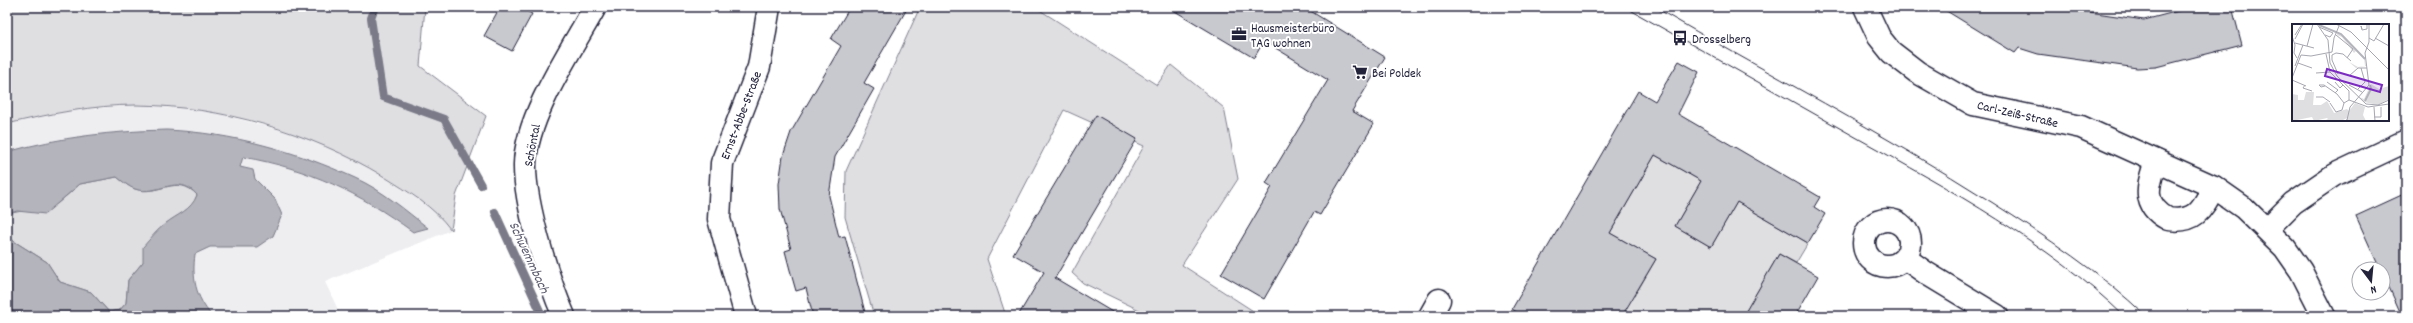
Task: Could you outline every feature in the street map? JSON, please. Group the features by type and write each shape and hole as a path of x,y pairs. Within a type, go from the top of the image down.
{"street":[{"name":"Schöntal","path":"564,316 543,258 527,189 525,163 533,125 547,94 595,7"},
{"name":"Ernst-Abbe-Straße","path":"746,316 719,219 722,163 759,67 769,7"},
{"name":"Carl-Zeiß-Straße","path":"1864,7 1879,37 1891,52 1917,72 1973,104 2081,127 2214,187 2244,208 2285,248 2301,271 2324,316"},
{"path":"2267,229 2293,203 2334,175 2406,141"},
{"path":"2156,161 2148,185 2148,195 2154,208 2168,219 2184,219 2195,215 2201,210 2214,187"},
{"path":"1906,258 1926,273 1997,316"}],"shaded area":[{"path":"7,7 425,7 420,66 486,116 456,196 451,230 436,213 420,200 355,160 326,146 295,134 232,116 200,110 120,105 71,111 7,124"},
{"path":"920,7 1035,7 1157,85 1171,65 1224,108 1238,179 1182,265 1261,316 1152,316 1083,283 1072,273 1144,146 1064,110 987,259 1006,316 874,316 845,217 846,171"},
{"path":"135,105 205,110 299,135 357,160 438,212 451,230 325,282 341,316 7,316 7,124 75,110"},
{"path":"167,130 239,139 287,152 333,168 375,188 428,228 413,232 373,205 312,175 267,162 243,157 240,167 253,170 255,179 275,199 282,215 273,236 257,247 210,247 195,254 194,271 198,294 206,309 212,316 7,316 7,225 12,240 47,262 60,282 91,292 109,312 120,310 126,303 128,280 143,262 143,247 162,226 187,209 197,195 190,188 183,185 168,186 143,191 135,189 117,177 80,184 45,214 17,211 7,214 7,152 47,142 106,133"},
{"path":"1655,155 1701,181 1675,226 1711,247 1737,202 1808,243 1796,263 1779,254 1743,316 1612,316 1591,263 1638,290 1656,259 1610,233"},
{"path":"117,177 135,189 143,191 182,186 190,189 197,195 194,203 184,212 165,224 143,262 128,280 126,303 120,310 109,312 91,292 60,282 47,262 12,240 7,225 7,214 57,204 80,184"}],"building":[{"path":"500,7 520,7 532,14 512,51 484,36"},
{"path":"850,7 908,7 864,83 874,89 835,157 829,196 839,237 845,236 866,316 813,316 806,288 796,291 785,251 791,249 780,209 779,184 783,156 791,132 841,46 831,39"},
{"path":"1168,7 1304,7 1385,57 1352,111 1374,124 1320,215 1314,212 1264,299 1221,274 1272,187 1266,183 1328,80 1264,41 1254,58"},
{"path":"1940,7 2055,7 2144,20 2194,7 2232,7 2242,45 2156,67 2137,68 2038,54 2019,48 2015,53"},
{"path":"1679,61 1699,72 1678,114 1820,197 1814,207 1825,214 1808,243 1737,202 1711,247 1675,226 1701,181 1655,155 1610,233 1656,259 1622,316 1523,316 1512,309 1638,91 1655,101"},
{"path":"1096,115 1137,139 1055,278 1119,316 1018,316 1044,272 1013,254"},
{"path":"2406,193 2406,316 2402,316 2391,292 2391,261 2376,261 2356,216"},
{"path":"1779,254 1818,276 1795,316 1743,316"}],"waterway":[{"name":"Schwemmbach","path":"375,7 371,18 383,97 444,119 481,185"},
{"name":"Schwemmbach","path":"495,212 541,313"}],"tram line":[{"path":"1625,7 1998,219 2064,265 2124,316"},
{"path":"1654,7 1910,152 1993,203 2053,242 2092,270 2146,316"}],"place":[{"name":"Hausmeisterbüro TAG wohnen","path":"1239,34"},
{"name":"Drosselberg","path":"1680,38"},
{"name":"Bei Poldek","path":"1360,72"}]}
